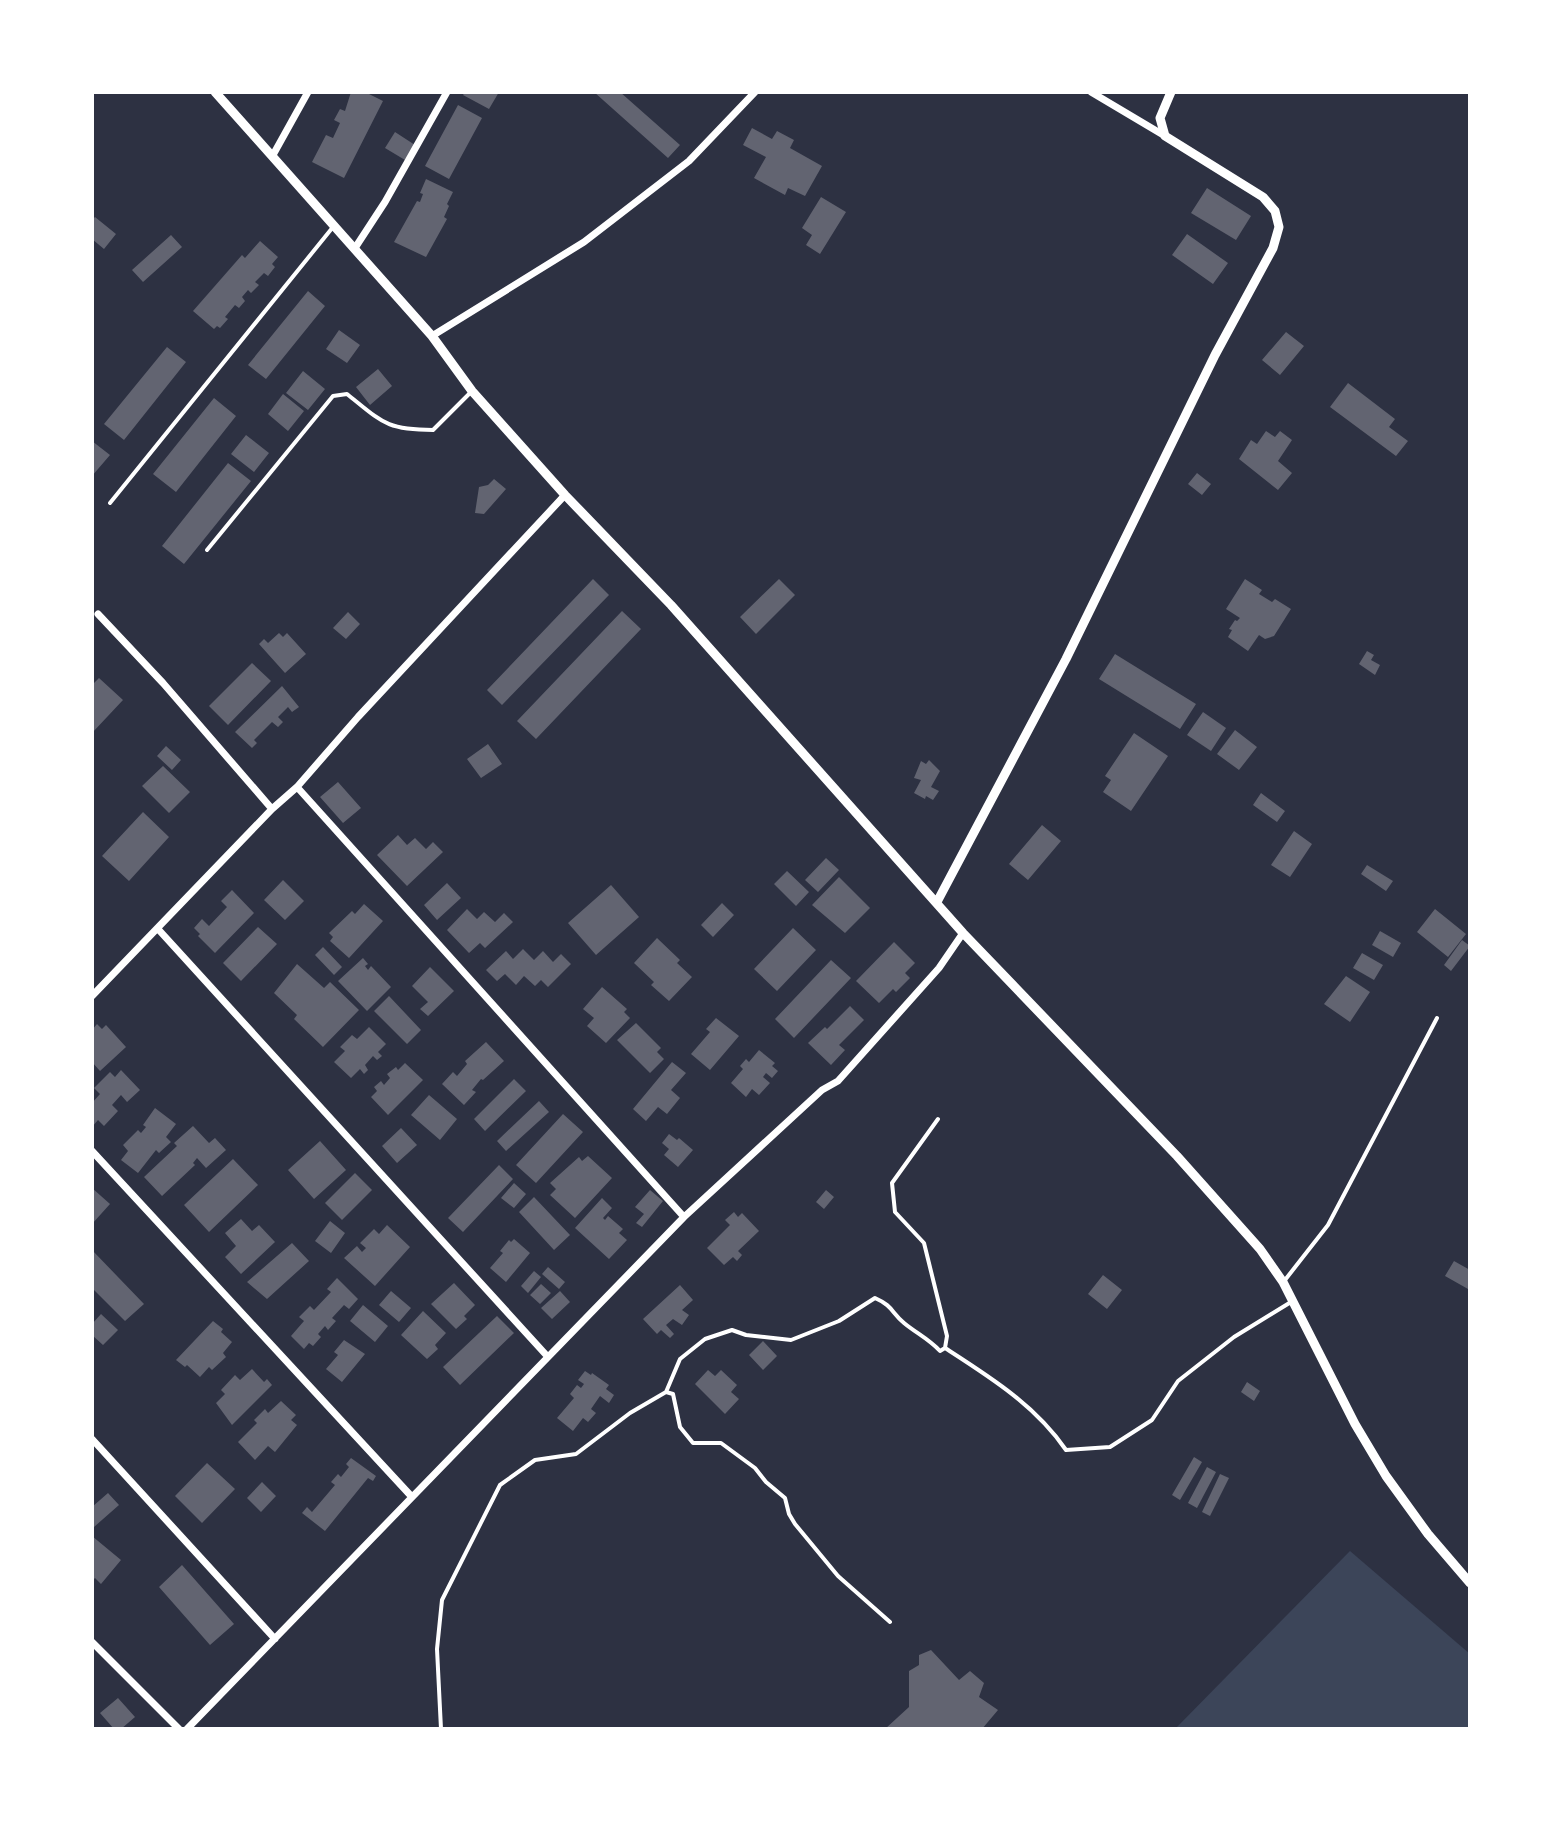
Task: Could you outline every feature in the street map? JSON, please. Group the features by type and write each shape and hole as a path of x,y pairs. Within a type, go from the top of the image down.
{"street":[{"path":"215,92 432,336 472,391 565,495 671,605 963,933 1241,1226 1283,1282 1355,1424 1386,1476 1428,1534 1470,1583"},
{"path":"273,155 308,92"},
{"path":"355,248 385,202 447,92"},
{"path":"432,336 595,234 689,161 755,92"},
{"path":"937,902 1066,659 1209,367 1273,248 1279,227 1275,211 1263,197 1091,92"},
{"path":"1165,136 1160,118 1171,92"},
{"path":"1143,123 1160,118"},
{"path":"92,996 272,809 297,787 565,495"},
{"path":"98,614 163,683 272,809"},
{"path":"297,787 684,1217"},
{"path":"158,929 548,1357"},
{"path":"187,1729 684,1217 822,1090 838,1081 939,968 963,933"},
{"path":"92,1151 412,1497"},
{"path":"92,1439 275,1639"},
{"path":"92,1642 179,1729"}],"lane":[{"path":"110,503 335,226"},
{"path":"207,550 333,396 347,394 387,426 433,430 472,391"},
{"path":"1283,1282 1328,1225 1437,1018"},
{"path":"938,1119 892,1183 895,1212 924,1243 947,1336 945,1348"},
{"path":"441,1729 437,1649 442,1600 500,1485 535,1460 576,1454 630,1413 666,1392 680,1359 705,1339 732,1330 746,1335 791,1340 839,1321 875,1298 890,1305 905,1324 928,1338 940,1351 945,1348"},
{"path":"945,1348 1020,1401 1049,1426 1066,1450 1110,1447 1152,1420 1178,1381 1208,1356 1293,1301"},
{"path":"666,1392 673,1394 680,1427 693,1443 721,1443 743,1456 785,1498 795,1524 838,1576 890,1622"}],"shaded area":[{"path":"1350,1551 1470,1654 1470,1729 1175,1729"}],"building":[{"path":"351,92 365,92 383,101 344,178 312,162 326,135 333,138 340,123 334,120 340,109 345,111"},
{"path":"465,92 499,92 489,109 463,95"},
{"path":"594,92 620,92 680,145 668,158"},
{"path":"458,105 482,118 449,179 425,166"},
{"path":"752,128 772,139 777,131 794,140 790,148 822,166 805,196 788,188 785,195 754,178 766,157 743,145"},
{"path":"395,132 415,145 405,160 385,148"},
{"path":"426,179 453,192 444,217 447,219 426,257 394,242 417,201 420,202"},
{"path":"1207,188 1251,216 1236,240 1191,213"},
{"path":"821,197 846,212 820,254 806,245 812,235 802,228"},
{"path":"95,217 116,234 104,249 92,239 92,220"},
{"path":"1187,234 1228,263 1213,284 1172,255"},
{"path":"171,235 182,247 143,282 132,270"},
{"path":"260,241 278,257 272,264 275,267 268,276 264,273 255,282 259,285 251,293 248,290 239,308 235,305 225,317 228,319 220,328 217,326 214,329 193,311 242,255 245,258"},
{"path":"308,291 325,306 266,379 248,365"},
{"path":"339,330 360,345 347,363 326,349"},
{"path":"1286,332 1304,346 1280,375 1262,360"},
{"path":"167,347 186,362 124,440 104,424"},
{"path":"378,369 392,386 370,405 356,387"},
{"path":"303,371 325,389 308,410 286,393"},
{"path":"1348,383 1395,419 1389,427 1408,441 1396,456 1330,407"},
{"path":"283,394 304,411 288,431 268,414"},
{"path":"214,398 236,416 176,492 153,474"},
{"path":"1266,431 1275,437 1280,431 1292,440 1278,461 1292,473 1278,490 1239,459 1251,440 1257,444"},
{"path":"246,435 269,453 254,472 231,454"},
{"path":"92,441 110,455 92,476"},
{"path":"228,463 251,481 184,564 162,546"},
{"path":"1197,473 1211,484 1202,495 1188,484"},
{"path":"494,479 506,489 484,514 475,513 479,487 488,485"},
{"path":"593,579 609,595 502,705 487,690"},
{"path":"779,579 795,595 756,634 740,617"},
{"path":"1245,579 1262,590 1259,594 1291,609 1274,636 1265,639 1259,635 1248,651 1228,637 1232,630 1229,629 1240,618 1226,609"},
{"path":"622,611 641,629 536,739 517,721"},
{"path":"348,612 360,624 346,639 333,628"},
{"path":"279,633 283,637 287,633 306,654 285,673 259,644 264,639 268,643"},
{"path":"1367,651 1374,655 1371,660 1380,665 1375,675 1359,664"},
{"path":"1115,654 1196,704 1180,729 1099,679"},
{"path":"252,663 271,681 228,725 209,706"},
{"path":"99,678 123,700 92,733 92,685"},
{"path":"282,686 299,707 292,712 288,707 278,717 283,722 278,727 272,722 254,740 257,743 252,748 235,732"},
{"path":"1203,712 1226,728 1211,751 1187,735"},
{"path":"1235,730 1257,747 1239,770 1217,754"},
{"path":"1134,733 1168,756 1131,811 1103,792 1111,780 1105,776"},
{"path":"488,744 502,764 481,778 467,759"},
{"path":"166,746 181,760 172,770 157,756"},
{"path":"929,760 940,771 931,787 939,791 933,800 914,793 921,780 914,778 921,761 926,764"},
{"path":"163,766 190,792 169,813 142,786"},
{"path":"338,782 361,808 343,823 320,797"},
{"path":"1261,793 1285,811 1277,822 1253,805"},
{"path":"143,812 169,837 129,881 102,856"},
{"path":"1042,825 1061,841 1028,880 1009,864"},
{"path":"1294,831 1312,844 1290,877 1271,865"},
{"path":"398,835 407,845 415,838 426,849 433,842 443,852 407,886 377,855"},
{"path":"826,858 839,870 818,892 805,880"},
{"path":"1367,865 1393,881 1386,891 1361,874"},
{"path":"787,871 809,892 796,906 774,884"},
{"path":"839,877 870,908 845,933 812,905"},
{"path":"283,880 304,901 285,920 264,900"},
{"path":"447,883 461,898 437,920 424,905"},
{"path":"611,885 639,917 596,955 568,923"},
{"path":"232,890 254,913 215,953 194,928 202,919 209,926 227,907 221,901"},
{"path":"722,903 734,915 713,937 701,925"},
{"path":"364,904 383,921 349,958 330,941 333,937 329,933"},
{"path":"467,909 477,919 484,912 495,922 504,913 513,922 485,948 480,943 469,953 447,930"},
{"path":"1435,909 1466,934 1448,957 1417,932"},
{"path":"258,927 277,944 241,981 223,963"},
{"path":"793,928 816,950 777,991 754,969"},
{"path":"1380,931 1401,943 1393,957 1372,945"},
{"path":"657,938 680,960 677,963 692,977 669,1001 651,985 654,982 634,963"},
{"path":"1462,940 1470,946 1451,971 1444,965"},
{"path":"894,942 915,963 905,973 910,978 879,1003 856,981"},
{"path":"323,947 342,967 334,975 315,955"},
{"path":"523,949 534,960 543,951 553,962 561,954 571,964 548,987 541,980 535,986 524,976 516,985 505,974 497,981 486,970 506,951 513,959"},
{"path":"1362,953 1383,965 1374,980 1353,968"},
{"path":"363,958 368,970 371,966 391,987 367,1011 338,981"},
{"path":"831,960 851,978 794,1038 775,1019"},
{"path":"297,964 324,988 330,982 359,1010 323,1047 294,1019 297,1015 274,993"},
{"path":"430,967 454,991 428,1016 420,1009 428,1002 412,986"},
{"path":"1346,976 1370,992 1350,1022 1324,1004"},
{"path":"602,987 627,1009 624,1012 630,1018 606,1043 587,1026 594,1018 583,1009"},
{"path":"389,996 421,1030 407,1044 374,1011"},
{"path":"850,1006 864,1020 839,1045 845,1050 831,1065 808,1043"},
{"path":"716,1018 739,1036 710,1070 691,1054 710,1032 706,1029"},
{"path":"636,1023 661,1048 657,1052 664,1059 650,1073 617,1040"},
{"path":"97,1024 102,1029 106,1025 126,1047 100,1071 92,1062 92,1030"},
{"path":"369,1027 386,1044 378,1052 382,1056 377,1060 373,1056 365,1065 368,1070 364,1074 360,1069 351,1078 334,1062 345,1051 340,1047 352,1035 357,1039"},
{"path":"486,1042 504,1061 481,1079 472,1090 476,1092 464,1105 442,1084 453,1072 457,1076 467,1064 465,1061"},
{"path":"759,1050 775,1063 772,1066 778,1071 772,1078 766,1073 763,1077 770,1083 759,1095 752,1089 746,1097 731,1083 743,1069 740,1066 746,1059 749,1062"},
{"path":"672,1062 686,1073 671,1090 680,1098 667,1114 658,1107 646,1121 633,1109"},
{"path":"405,1063 423,1080 388,1115 371,1097 377,1091 374,1087 381,1081 384,1085 390,1078 387,1074"},
{"path":"121,1070 140,1090 127,1102 121,1095 112,1105 118,1111 104,1126 98,1120 92,1127 92,1103 100,1094 94,1088 110,1072 115,1077"},
{"path":"514,1079 526,1091 485,1131 474,1119"},
{"path":"429,1095 457,1119 440,1140 411,1115"},
{"path":"539,1101 549,1112 506,1151 497,1141"},
{"path":"155,1108 176,1124 166,1137 171,1142 159,1153 156,1150 138,1173 121,1160 128,1151 123,1145 138,1130 141,1133"},
{"path":"563,1114 583,1132 536,1183 516,1165"},
{"path":"193,1126 209,1143 215,1138 226,1150 206,1168 197,1158 193,1163 195,1165 162,1196 144,1177"},
{"path":"401,1128 417,1145 397,1163 382,1146"},
{"path":"669,1134 693,1150 678,1167 664,1155 669,1149 662,1143"},
{"path":"320,1141 346,1170 314,1199 288,1170"},
{"path":"588,1156 612,1178 575,1218 550,1195 556,1189 550,1183 579,1157 582,1161"},
{"path":"233,1159 258,1185 209,1232 184,1205"},
{"path":"499,1165 513,1179 463,1232 448,1218"},
{"path":"355,1173 372,1190 342,1220 325,1203"},
{"path":"514,1183 526,1194 514,1208 501,1198"},
{"path":"92,1188 110,1204 92,1224"},
{"path":"650,1190 663,1201 642,1227 636,1223 644,1214 635,1207"},
{"path":"826,1190 834,1197 824,1209 816,1202"},
{"path":"534,1197 570,1235 554,1250 519,1212"},
{"path":"602,1198 612,1208 603,1218 605,1220 608,1216 623,1229 619,1233 627,1240 609,1259 575,1228"},
{"path":"734,1212 738,1217 742,1213 759,1231 738,1251 742,1255 737,1261 733,1257 724,1265 707,1248 730,1225 725,1220"},
{"path":"241,1219 252,1231 259,1225 275,1242 241,1274 225,1257 236,1246 225,1233"},
{"path":"330,1221 345,1233 331,1253 315,1241"},
{"path":"387,1225 410,1247 375,1286 344,1258 357,1246 362,1252 366,1248 360,1243 374,1229 379,1234"},
{"path":"514,1239 530,1253 506,1282 490,1268 509,1240"},
{"path":"292,1243 309,1261 267,1299 247,1282"},
{"path":"92,1250 144,1304 125,1321 92,1288"},
{"path":"1454,1261 1470,1270 1468,1289 1445,1276"},
{"path":"548,1267 565,1282 559,1289 542,1274"},
{"path":"534,1271 541,1277 528,1293 521,1286"},
{"path":"1103,1275 1122,1290 1107,1309 1088,1294"},
{"path":"337,1278 358,1299 349,1309 344,1305 332,1318 336,1321 328,1330 325,1326 313,1346 309,1343 304,1349 291,1336 304,1321 299,1317 310,1306 314,1310 331,1292 327,1289"},
{"path":"454,1283 475,1305 464,1316 467,1319 456,1329 431,1304"},
{"path":"541,1284 551,1293 540,1304 530,1295"},
{"path":"680,1285 693,1300 682,1310 689,1315 682,1325 673,1319 666,1325 674,1334 670,1338 661,1330 657,1334 643,1319"},
{"path":"391,1291 411,1308 399,1322 379,1305"},
{"path":"560,1291 570,1302 552,1319 541,1308"},
{"path":"363,1305 388,1326 375,1342 350,1321"},
{"path":"423,1311 446,1333 435,1345 438,1349 427,1359 401,1335"},
{"path":"101,1314 118,1330 103,1345 92,1335 92,1324"},
{"path":"497,1316 514,1333 460,1385 443,1367"},
{"path":"213,1321 232,1342 223,1353 226,1357 212,1370 209,1367 200,1377 176,1360"},
{"path":"344,1340 365,1354 342,1382 326,1369 338,1355 334,1352"},
{"path":"763,1341 777,1356 763,1370 749,1355"},
{"path":"252,1369 264,1382 267,1379 272,1385 232,1425 216,1403 225,1394 221,1390 235,1375 240,1380"},
{"path":"708,1370 715,1376 721,1370 737,1385 731,1392 739,1399 725,1414 695,1384"},
{"path":"585,1371 609,1385 606,1389 614,1395 609,1403 600,1396 591,1409 596,1413 588,1422 583,1418 573,1431 557,1418 574,1398 570,1394 577,1385 581,1388 584,1384 578,1380"},
{"path":"1247,1382 1260,1391 1254,1401 1241,1392"},
{"path":"281,1401 296,1415 291,1420 297,1425 275,1452 268,1446 255,1460 238,1442 257,1423 254,1420 265,1409 268,1413"},
{"path":"1194,1457 1202,1462 1180,1500 1172,1495"},
{"path":"351,1458 376,1476 373,1481 368,1478 325,1531 302,1513 307,1507 312,1512 335,1485 331,1482 338,1474 341,1477 349,1467 346,1464"},
{"path":"207,1463 235,1489 202,1523 175,1496"},
{"path":"1207,1467 1216,1472 1197,1508 1188,1503"},
{"path":"1220,1474 1229,1478 1210,1516 1202,1512"},
{"path":"262,1482 276,1496 261,1512 247,1498"},
{"path":"108,1493 119,1505 94,1527 92,1507"},
{"path":"92,1536 121,1560 101,1584 95,1578 92,1581"},
{"path":"182,1565 234,1624 210,1645 159,1587"},
{"path":"931,1650 959,1680 970,1671 984,1683 979,1697 998,1710 982,1729 885,1729 909,1707 909,1671 919,1665 919,1655"},
{"path":"118,1698 135,1717 121,1729 114,1729 100,1713"}]}
